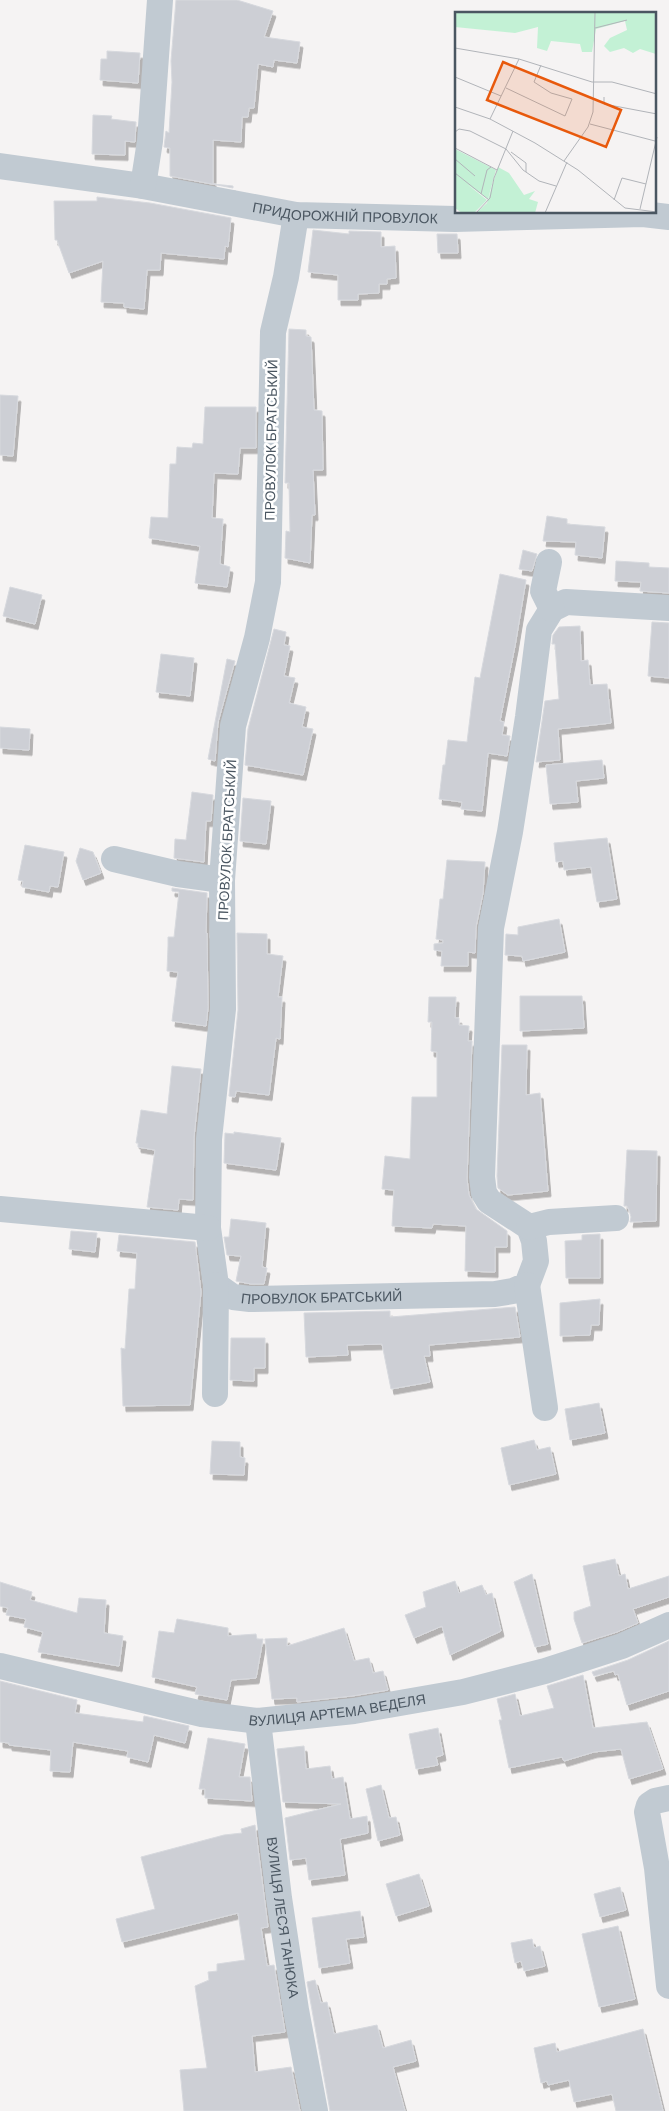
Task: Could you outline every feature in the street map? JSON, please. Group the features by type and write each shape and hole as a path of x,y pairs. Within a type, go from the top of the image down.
{"street":[{"path":"143,186 150,141 160,0"},
{"name":"ПРИДОРОЖНІЙ ПРОВУЛОК","path":"0,166 143,186 296,215 455,219 643,214 669,217"},
{"name":"ПРОВУЛОК БРАТСЬКИЙ","path":"296,215 286,277 273,332 268,582 257,638 234,726 222,880 223,1009 209,1139 208,1228 216,1285 233,1297 250,1299 495,1294 513,1291 527,1285"},
{"path":"549,562 543,591 552,609"},
{"path":"545,1408 527,1285 536,1261 534,1241 529,1227 489,1201 484,1193 482,1167 491,928 510,832 539,630 552,609 566,602 669,608"},
{"path":"114,859 178,874 222,880"},
{"path":"0,1209 208,1228"},
{"path":"529,1227 549,1222 616,1218"},
{"path":"215,1394 216,1285"},
{"name":"ВУЛИЦЯ АРТЕМА ВЕДЕЛЯ","path":"0,1666 202,1714 258,1721 354,1711 463,1692 546,1672 622,1646 669,1625"},
{"name":"ВУЛИЦЯ ЛЕСЯ ТАНЮКА","path":"258,1721 278,1898 315,2111"},
{"path":"668,1971 657,1868 648,1812 649,1805 655,1801 669,1798"}],"building":[{"path":"176,0 237,0 273,11 264,37 300,42 297,63 274,60 273,67 258,64 254,108 249,108 248,117 242,117 241,142 213,140 213,184 233,186 233,188 170,176 170,148 164,147 166,131 169,133 172,82 171,61"},
{"path":"107,51 140,53 138,83 100,80 101,59 107,59"},
{"path":"93,115 112,116 111,119 136,122 135,142 125,141 125,155 92,154"},
{"path":"97,197 150,203 231,218 228,247 225,246 224,259 161,253 160,270 147,270 144,309 124,307 124,303 101,302 103,261 69,273 57,240 55,240 54,201 97,201"},
{"path":"313,230 349,234 349,231 381,232 381,247 395,246 396,278 387,279 387,284 379,284 379,293 358,294 358,300 338,300 338,275 308,272"},
{"path":"437,234 457,234 458,253 438,253"},
{"path":"289,329 306,330 306,336 311,337 314,410 322,411 323,470 313,470 315,515 312,515 310,563 285,558 286,531 290,532 289,483 285,483"},
{"path":"0,395 18,396 13,456 0,455"},
{"path":"205,407 256,407 256,448 240,448 238,474 214,473 212,518 223,519 220,564 230,567 227,587 195,583 200,546 149,538 151,517 168,518 170,464 176,464 177,447 192,448 193,443 203,444"},
{"path":"547,516 567,519 567,524 605,527 602,558 575,555 576,542 543,541"},
{"path":"523,550 537,554 532,571 519,569"},
{"path":"616,561 649,563 649,567 669,568 669,593 640,591 641,582 615,581"},
{"path":"500,574 526,580 500,721 504,722 502,735 510,736 507,756 488,753 482,811 461,809 462,802 439,799 443,765 445,765 448,740 467,742 475,677 480,678"},
{"path":"10,587 42,595 35,624 3,616"},
{"path":"652,622 669,623 669,678 648,676"},
{"path":"580,626 581,661 588,660 590,685 607,684 611,723 558,729 560,760 536,762 545,701 559,699 555,644 552,644 553,635 559,627"},
{"path":"274,629 286,632 284,645 290,646 284,676 295,678 289,703 306,707 302,727 313,729 303,775 245,765 248,729"},
{"path":"161,654 194,658 190,696 156,692"},
{"path":"227,659 235,661 218,722 215,761 208,759"},
{"path":"0,727 30,729 29,750 0,748"},
{"path":"602,760 604,778 576,781 578,802 550,804 546,765"},
{"path":"192,792 213,795 211,821 206,821 204,862 174,858 175,839 186,840"},
{"path":"243,798 271,801 266,844 240,841"},
{"path":"607,838 617,899 597,902 591,867 564,870 563,861 556,862 554,843"},
{"path":"25,845 64,852 58,887 50,886 49,892 22,887 23,881 18,880"},
{"path":"80,848 93,852 101,873 83,880 76,861"},
{"path":"447,860 485,862 483,893 476,927 475,953 468,952 468,966 441,966 442,951 434,950 434,944 443,943 443,940 436,939 440,899 443,899"},
{"path":"172,888 207,893 208,1008 206,1026 172,1021 178,972 167,971 168,937 174,937 179,892 172,891"},
{"path":"559,919 565,952 523,961 522,956 505,955 506,934 518,935 518,927"},
{"path":"237,933 267,934 267,954 283,956 278,997 282,997 280,1039 276,1038 269,1095 236,1091 235,1097 229,1096 238,1010"},
{"path":"520,996 582,996 584,1028 520,1031"},
{"path":"429,997 456,997 455,1018 459,1018 459,1025 469,1026 468,1041 472,1041 467,1179 469,1195 476,1209 507,1231 507,1247 495,1247 495,1272 465,1271 466,1226 433,1224 432,1228 392,1226 394,1190 382,1189 385,1156 410,1159 412,1097 437,1097 437,1052 431,1051 432,1022 428,1022"},
{"path":"502,1045 527,1045 526,1095 540,1093 548,1191 508,1195 498,1188"},
{"path":"172,1066 201,1069 194,1137 193,1200 179,1199 178,1210 147,1207 155,1150 138,1147 138,1143 136,1143 141,1110 167,1114"},
{"path":"234,1132 281,1138 276,1170 224,1163 225,1133 234,1134"},
{"path":"627,1150 657,1151 656,1221 630,1222 629,1210 627,1206 624,1206"},
{"path":"231,1219 266,1223 262,1267 267,1268 264,1284 236,1281 241,1256 227,1255 224,1237 229,1237"},
{"path":"71,1231 97,1233 95,1252 69,1249"},
{"path":"600,1234 600,1278 566,1278 565,1241 582,1240 582,1235"},
{"path":"119,1235 195,1242 201,1292 190,1405 123,1406 121,1348 125,1349 129,1289 135,1289 137,1253 117,1251"},
{"path":"600,1299 599,1325 591,1325 590,1335 560,1336 560,1303"},
{"path":"515,1307 520,1337 429,1345 430,1356 424,1356 430,1382 391,1389 382,1344 347,1345 348,1355 306,1357 304,1313 390,1311 390,1317"},
{"path":"231,1338 265,1338 265,1368 254,1368 254,1381 230,1380"},
{"path":"599,1403 605,1433 570,1440 565,1409"},
{"path":"534,1440 537,1450 550,1447 556,1474 509,1485 501,1448"},
{"path":"212,1441 240,1442 240,1457 245,1458 244,1475 210,1474"},
{"path":"615,1559 619,1576 625,1574 628,1589 669,1576 669,1597 633,1609 638,1623 582,1643 574,1619 574,1612 591,1606 583,1566"},
{"path":"532,1574 548,1644 535,1647 514,1582"},
{"path":"455,1581 459,1593 482,1585 486,1595 492,1593 501,1631 450,1655 442,1626 414,1638 405,1615 426,1607 423,1592"},
{"path":"0,1582 32,1592 30,1600 77,1613 79,1598 106,1600 104,1633 123,1636 119,1666 38,1652 43,1632 24,1627 26,1619 6,1615 8,1608 0,1606"},
{"path":"177,1619 228,1628 228,1636 256,1634 257,1639 263,1639 256,1678 231,1680 227,1700 195,1694 197,1687 152,1677 159,1631 174,1633"},
{"path":"344,1628 354,1661 369,1658 373,1673 383,1671 388,1690 297,1702 297,1698 272,1699 265,1639 287,1638 287,1646"},
{"path":"669,1641 669,1691 627,1705 618,1674 615,1675 614,1671 594,1676 592,1672 628,1660"},
{"path":"583,1675 593,1728 647,1722 663,1769 629,1779 621,1749 594,1752 564,1761 562,1757 509,1768 499,1720 502,1720 497,1699 515,1694 520,1716 554,1708 547,1686"},
{"path":"0,1681 77,1700 75,1713 143,1722 144,1716 189,1726 185,1743 154,1735 148,1762 127,1757 128,1751 73,1742 70,1772 50,1771 51,1750 9,1745 9,1743 0,1742"},
{"path":"438,1728 443,1755 436,1757 438,1765 416,1769 409,1734"},
{"path":"208,1738 245,1744 239,1777 250,1777 252,1801 205,1798 205,1789 199,1789"},
{"path":"304,1746 306,1769 330,1766 332,1779 343,1777 350,1819 367,1816 368,1833 340,1839 345,1875 309,1880 306,1858 290,1860 285,1818 341,1804 283,1802 277,1749"},
{"path":"381,1785 389,1818 396,1817 400,1835 378,1841 366,1789"},
{"path":"255,1825 268,1927 261,1928 267,1966 274,1965 285,2032 252,2036 255,2072 291,2067 300,2111 184,2111 180,2070 207,2068 195,1986 209,1980 208,1972 217,1971 217,1964 245,1960 238,1913 122,1942 116,1919 155,1909 141,1857 224,1835 242,1833 241,1829"},
{"path":"419,1874 429,1906 396,1916 386,1884"},
{"path":"620,1887 626,1910 600,1917 594,1894"},
{"path":"360,1911 364,1937 346,1939 350,1963 319,1968 312,1918"},
{"path":"618,1926 635,1999 599,2007 582,1934"},
{"path":"532,1939 534,1948 540,1946 545,1966 524,1971 521,1961 515,1963 511,1943"},
{"path":"315,1980 321,2003 327,2002 334,2034 377,2025 383,2048 411,2040 416,2061 393,2067 405,2111 330,2111 307,1982"},
{"path":"643,2029 663,2111 616,2111 612,2094 574,2102 569,2080 548,2085 547,2081 541,2083 534,2048 555,2043 557,2052"}]}
